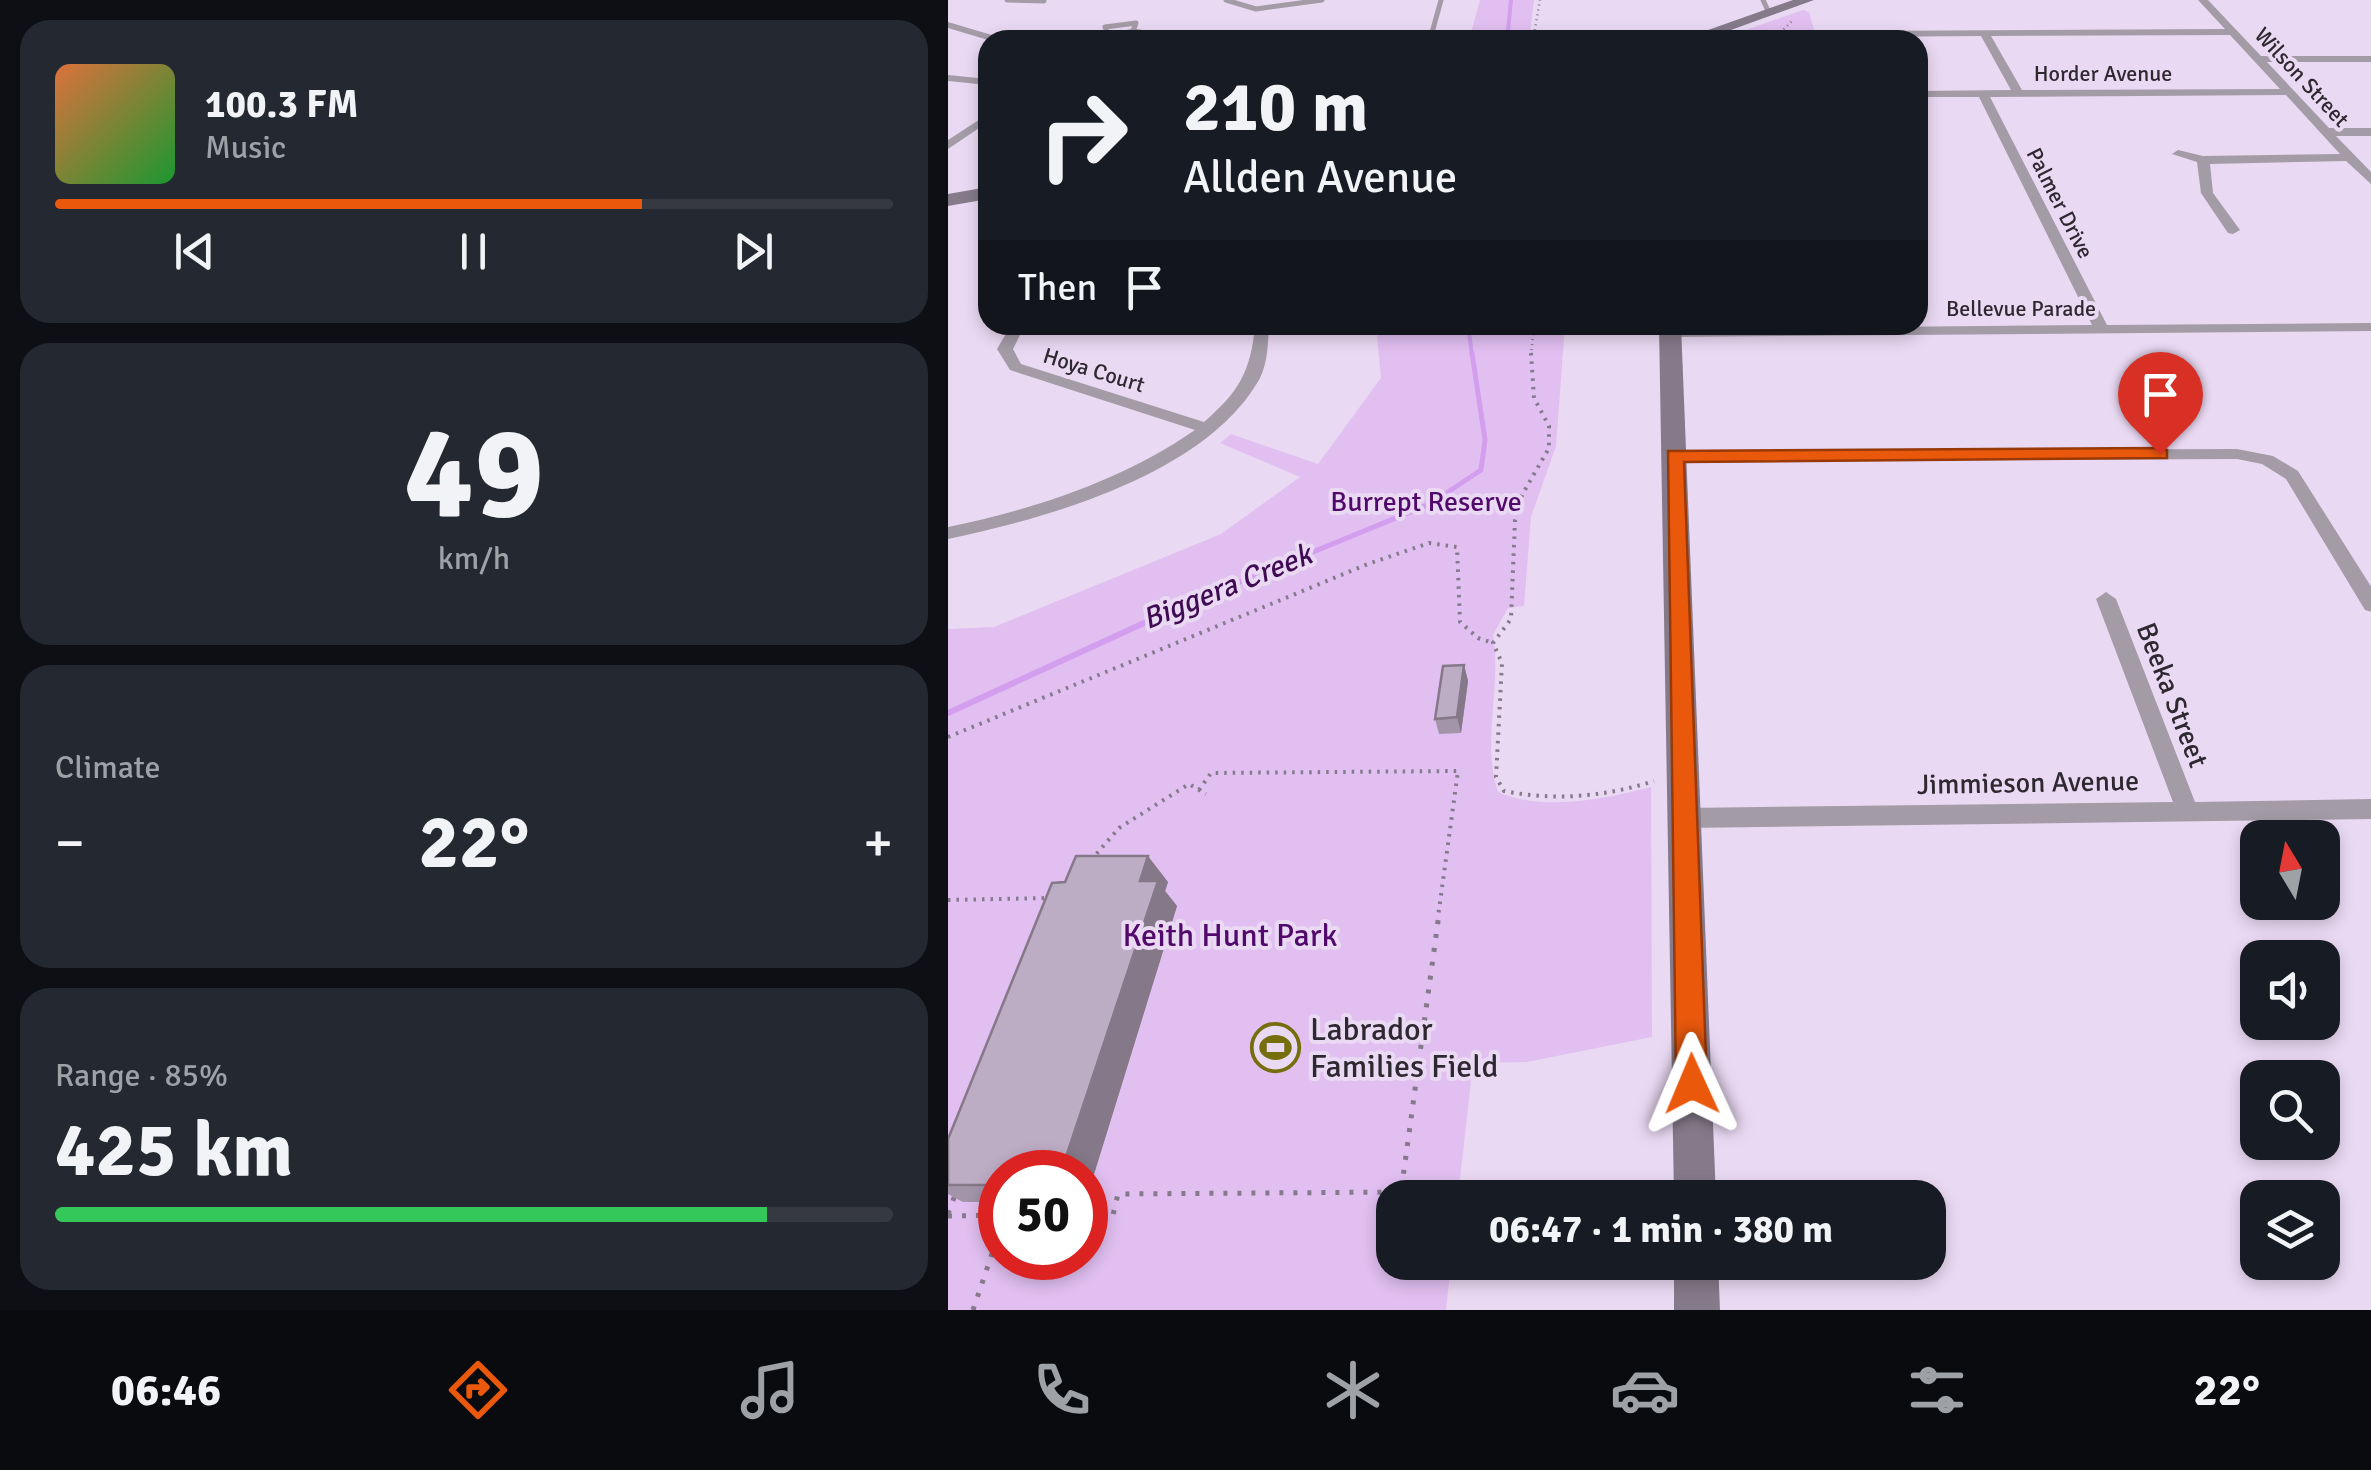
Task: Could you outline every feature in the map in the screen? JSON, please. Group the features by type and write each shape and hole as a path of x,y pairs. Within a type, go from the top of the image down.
{"main road":[{"path":"1720,30 1766,7 1807,0"},
{"path":"948,200 978,195"},
{"path":"1670,335 1694,1180"},
{"path":"1696,1280 1697,1310"}],"street":[{"name":"Wilson Street","path":"2203,0 2372,181"},
{"path":"948,25 978,35"},
{"path":"948,33 961,30"},
{"path":"1928,34 2233,32"},
{"path":"1985,34 2019,94"},
{"path":"2258,60 2372,59"},
{"path":"948,78 978,81"},
{"name":"Horder Avenue","path":"1928,94 2288,92"},
{"name":"Palmer Drive","path":"1983,94 2102,330"},
{"path":"948,145 978,124"},
{"path":"2326,132 2372,132"},
{"path":"2178,154 2204,160 2349,158"},
{"path":"2204,160 2208,193 2233,230"},
{"name":"Bellevue Parade","path":"1928,329 2372,327"},
{"name":"Hoya Court","path":"1013,335 1005,349 1015,367 1206,428"},
{"path":"948,533 1002,524 1094,492 1206,428 1252,378 1260,335"},
{"path":"1674,456 2238,454 2267,460 2292,475 2372,605"},
{"name":"Beeka Street","path":"2106,599 2186,810"},
{"name":"Jimmieson Avenue","path":"1686,818 2372,809"}],"lane":[{"path":"1006,0 1044,2"},
{"path":"1226,0 1256,9 1322,0"},
{"path":"1433,30 1441,0"},
{"path":"1106,30 1104,27 1120,22 1136,23 1134,30"}],"path":[{"path":"1535,30 1540,0"},
{"path":"1493,643 1511,619 1515,520 1522,495 1549,448 1549,426 1534,398 1529,370 1533,335"},
{"path":"948,737 1019,714 1178,639 1429,543 1457,547 1460,622 1478,638 1493,643 1502,663 1495,761 1496,777 1504,792 1539,796 1601,794 1654,782"},
{"path":"1108,1214 1113,1214 1118,1194 1401,1192 1458,771 1211,773 1198,790"},
{"path":"1086,872 1091,859 1118,828 1189,784 1206,794"},
{"path":"948,900 1066,898"},
{"path":"962,1177 948,1215 978,1215"},
{"path":"972,1310 982,1280"}],"green space":[{"path":"1480,0 1534,0 1530,30 1472,30"},
{"path":"1803,10 1809,12 1814,30 1746,30"},
{"name":"Keith Hunt Park","path":"1377,335 1564,335 1556,446 1531,517 1524,606 1508,608 1493,635 1493,774 1498,792 1535,801 1594,799 1651,787 1652,1037 1527,1062 1473,1063 1460,1180 1376,1180 1376,1280 1449,1280 1446,1310 948,1310 948,629 994,627 1221,534 1300,477 1220,443 1231,434 1318,464 1381,378"}],"building":[{"path":"1464,665 1457,717 1435,719 1443,666"},
{"path":"1076,856 1148,856 1140,881 1158,881 1068,1150 978,1150 978,1185 948,1185 948,1139 1052,883 1065,882"}],"waterway":[{"name":"Biggera Creek","path":"1508,30 1511,0"},
{"name":"Biggera Creek","path":"1469,335 1472,355"},
{"name":"Biggera Creek","path":"1186,604 1430,504 1481,470 1485,440 1472,353"},
{"name":"Biggera Creek","path":"948,713 1192,601"}],"place":[{"name":"Labrador Families Field","path":"1275,1047"}],"route":[{"path":"1692,1084 1674,456 2160,454"}],"park label":[{"name":"Burrept Reserve","path":"1426,502"}]}
